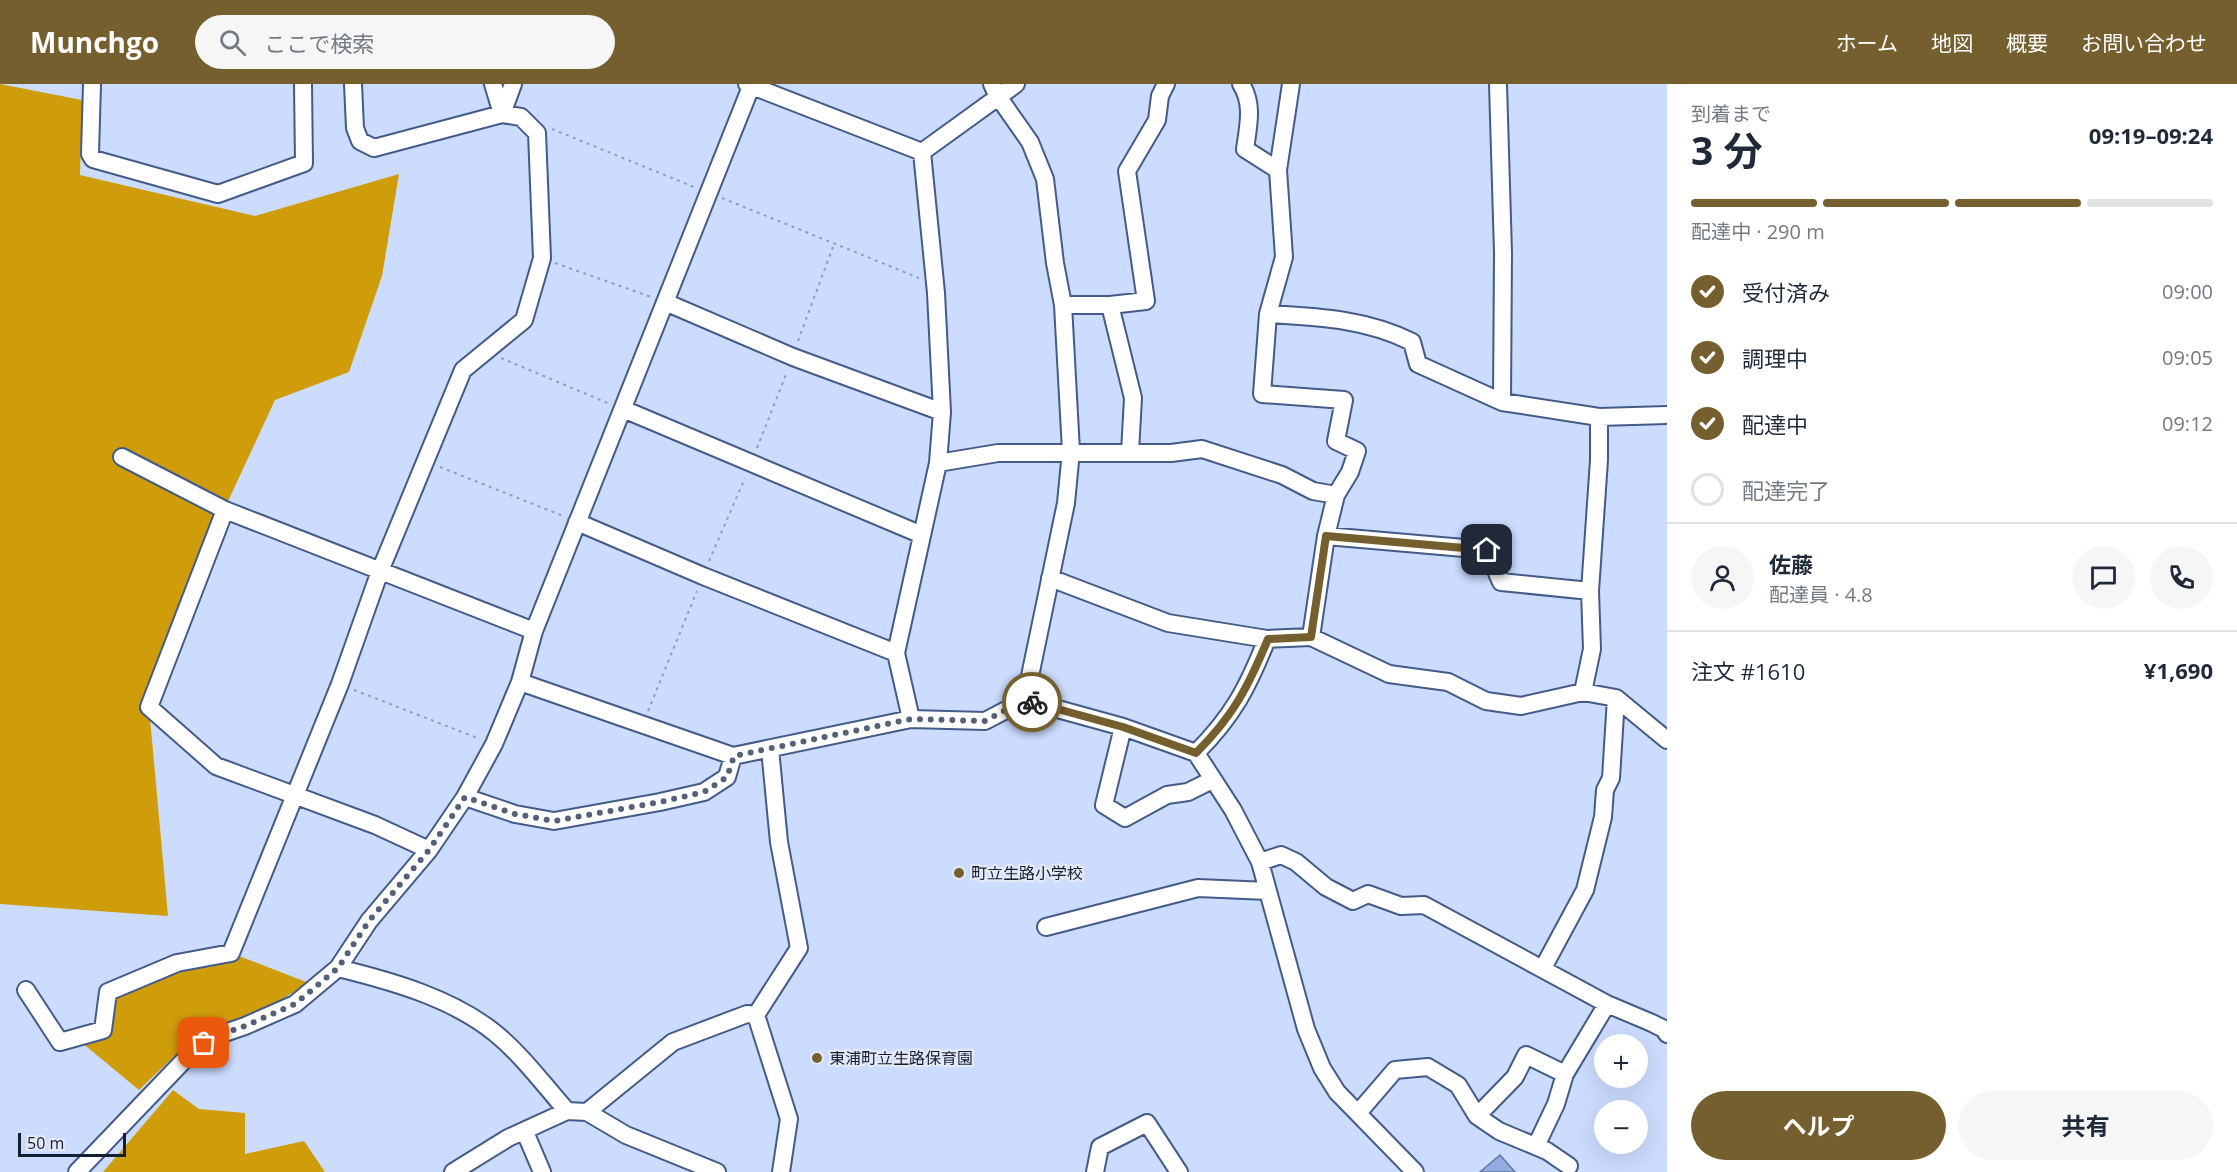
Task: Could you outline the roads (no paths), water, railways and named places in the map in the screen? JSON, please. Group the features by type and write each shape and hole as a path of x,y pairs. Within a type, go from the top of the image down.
{"street":[{"path":"92,84 90,154 93,159 218,194 304,163 303,84"},
{"path":"26,990 60,1042 103,1030 108,992 177,963 231,953 340,684 380,572 464,370 524,320 542,258 537,133 521,117 502,114 374,148 360,141 355,128 353,84"},
{"path":"493,84 502,114"},
{"path":"502,114 513,84"},
{"path":"922,152 994,90 1016,84"},
{"path":"1063,304 1110,305 1146,301 1127,171 1157,120 1160,96 1166,84"},
{"path":"1241,84 1247,92 1250,111 1245,149 1278,170"},
{"path":"1291,84 1278,170 1284,257 1268,314 1262,394 1344,400 1336,441 1357,451 1350,472 1336,495 1326,536 1311,637"},
{"path":"1498,84 1503,253 1502,402"},
{"path":"77,1172 193,1050 216,1036 295,1004 338,968 369,921 429,850 465,797 494,744 520,682 534,631 750,85 922,152"},
{"path":"994,90 1030,142 1045,180 1055,263 1063,304 1071,451 1066,503 1025,700"},
{"path":"911,719 896,653 938,463 942,412 936,285 922,152"},
{"path":"665,302 793,357 942,412"},
{"path":"1110,305 1133,398 1130,452"},
{"path":"1268,314 1347,319 1393,333 1412,342 1418,363 1502,402 1599,417 1667,415"},
{"path":"623,409 922,535"},
{"path":"1583,692 1593,649 1590,591 1599,460 1599,417"},
{"path":"938,463 998,453 1071,451 1171,453 1202,449 1282,475 1313,491 1336,495"},
{"path":"122,457 225,510 534,631"},
{"path":"225,510 149,708 216,766 375,825 429,850"},
{"path":"577,522 703,576 896,653"},
{"path":"1326,536 1487,550 1501,582 1590,591"},
{"path":"1050,578 1168,623 1268,639 1311,637 1389,674 1448,682 1486,701 1521,706 1583,692 1616,698 1667,740"},
{"path":"1196,753 1223,726 1251,680 1268,639"},
{"path":"520,682 734,756 911,719 985,721 1025,700 1123,727 1196,753 1233,810 1260,862 1314,1048 1322,1068 1337,1092 1415,1172"},
{"path":"1543,968 1585,890 1603,817 1605,790 1611,778 1616,698"},
{"path":"1123,727 1104,805 1125,818 1167,795 1188,792 1212,780"},
{"path":"756,1015 799,948 779,842 770,749"},
{"path":"465,797 515,814 554,821 704,792 727,777 734,756"},
{"path":"1260,862 1281,855 1311,872 1326,887 1353,901 1368,894 1401,906 1424,905 1607,1004 1664,1029 1667,1034"},
{"path":"1046,927 1198,888 1268,891"},
{"path":"338,968 387,980 469,1015 495,1033 510,1047 567,1111"},
{"path":"1536,1146 1556,1104 1565,1074 1607,1004"},
{"path":"587,1112 673,1042 747,1014 756,1015"},
{"path":"756,1015 789,1119 781,1172"},
{"path":"1477,1116 1515,1077 1526,1055 1565,1074"},
{"path":"1358,1113 1395,1070 1428,1066 1458,1085 1477,1116 1499,1131 1536,1146 1569,1166"},
{"path":"454,1172 508,1138 567,1111 587,1112 626,1135 717,1172"},
{"path":"1095,1172 1100,1147 1147,1123 1179,1172"},
{"path":"525,1132 542,1172"}],"place":[{"name":"町立生路小学校","path":"959,873"},
{"name":"東浦町立生路保育園","path":"817,1058"}]}
